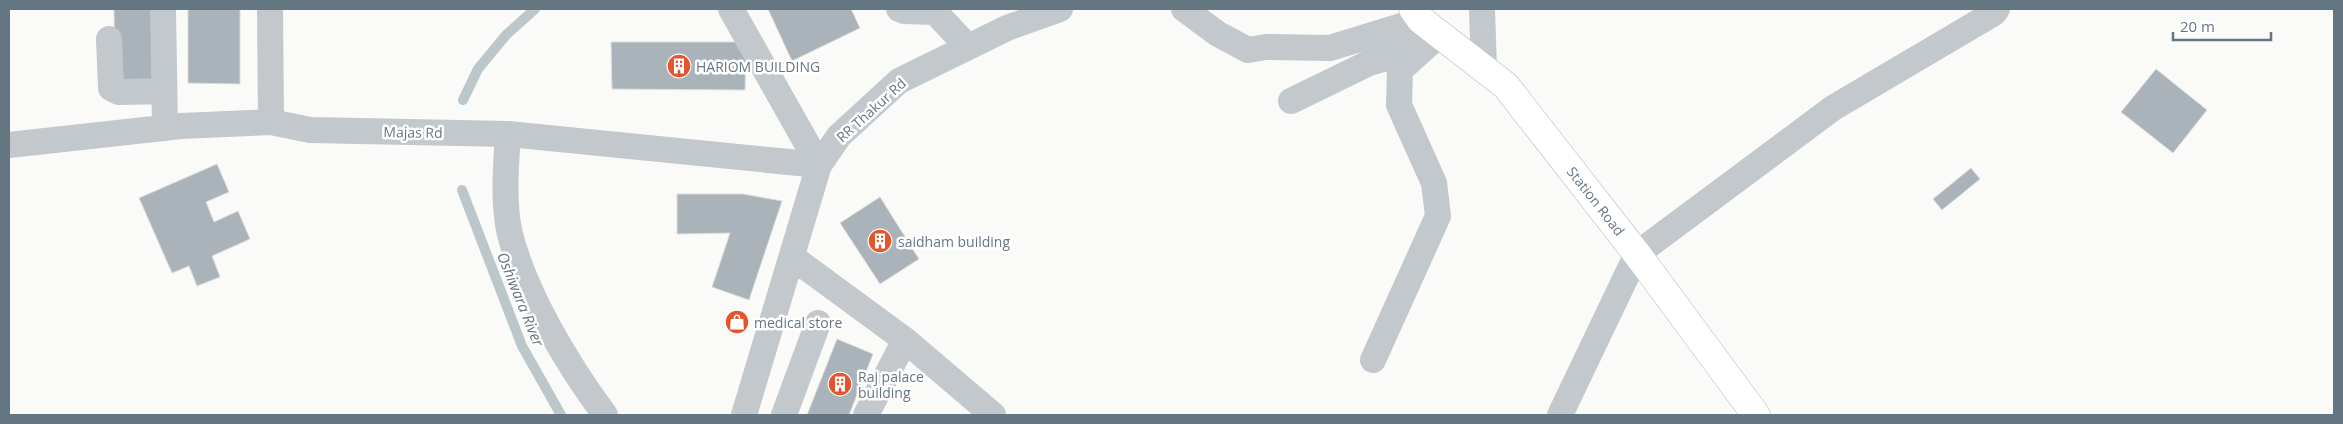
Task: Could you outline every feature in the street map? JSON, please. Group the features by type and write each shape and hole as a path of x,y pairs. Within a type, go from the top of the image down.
{"main road":[{"name":"Station Road","path":"1426,22 1506,86 1636,254 1756,415"}],"street":[{"path":"163,9 164,91 173,127"},
{"path":"173,127 178,9"},
{"path":"270,9 271,122"},
{"path":"731,9 819,165"},
{"path":"899,9 904,11 935,12 968,47"},
{"name":"RR Thakur Rd","path":"744,415 819,165 839,136 899,81 968,47 1004,18 1060,9"},
{"path":"1184,9 1218,34 1248,50 1266,47 1330,48 1426,22"},
{"path":"1482,9 1484,68"},
{"path":"1560,415 1636,254 1834,108 1994,13 1997,9"},
{"path":"1291,101 1369,63 1390,57 1426,22"},
{"path":"1398,105 1400,70 1426,22"},
{"path":"109,39 111,88 119,92 164,91"},
{"path":"1369,63 1398,105 1434,183 1438,216 1373,360"},
{"name":"Majas Rd","path":"9,145 173,127 271,122 310,130 508,134 819,165"},
{"path":"508,134 505,180 509,228 520,264 556,341 585,388 606,415"},
{"path":"792,257 905,340 993,415"},
{"path":"784,415 818,323"},
{"path":"866,415 905,340"}],"building":[{"path":"114,9 155,9 155,80 115,81"},
{"path":"188,9 240,9 240,84 188,83"},
{"path":"768,9 851,9 860,28 792,61"},
{"name":"HARIOM BUILDING","path":"611,42 746,42 745,90 612,89"},
{"path":"2156,69 2207,110 2173,153 2121,112"},
{"path":"217,164 229,192 206,202 214,222 238,211 250,239 212,256 220,277 197,286 189,266 172,273 139,198"},
{"path":"1971,168 1980,179 1942,210 1933,199"},
{"path":"677,194 743,194 782,201 749,300 712,287 730,233 677,234"},
{"name":"saidham building","path":"880,197 919,259 880,284 840,223"},
{"name":"Raj palace building","path":"837,339 873,354 849,415 807,415"}],"waterway":[{"name":"Oshiwara River","path":"463,100 478,69 506,35 535,9"},
{"name":"Oshiwara River","path":"462,190 522,346 561,415"}],"place":[{"name":"HARIOM BUILDING","path":"679,66"},
{"name":"saidham building","path":"880,241"},
{"name":"medical store","path":"737,322"},
{"name":"Raj palace building","path":"840,384"}]}
